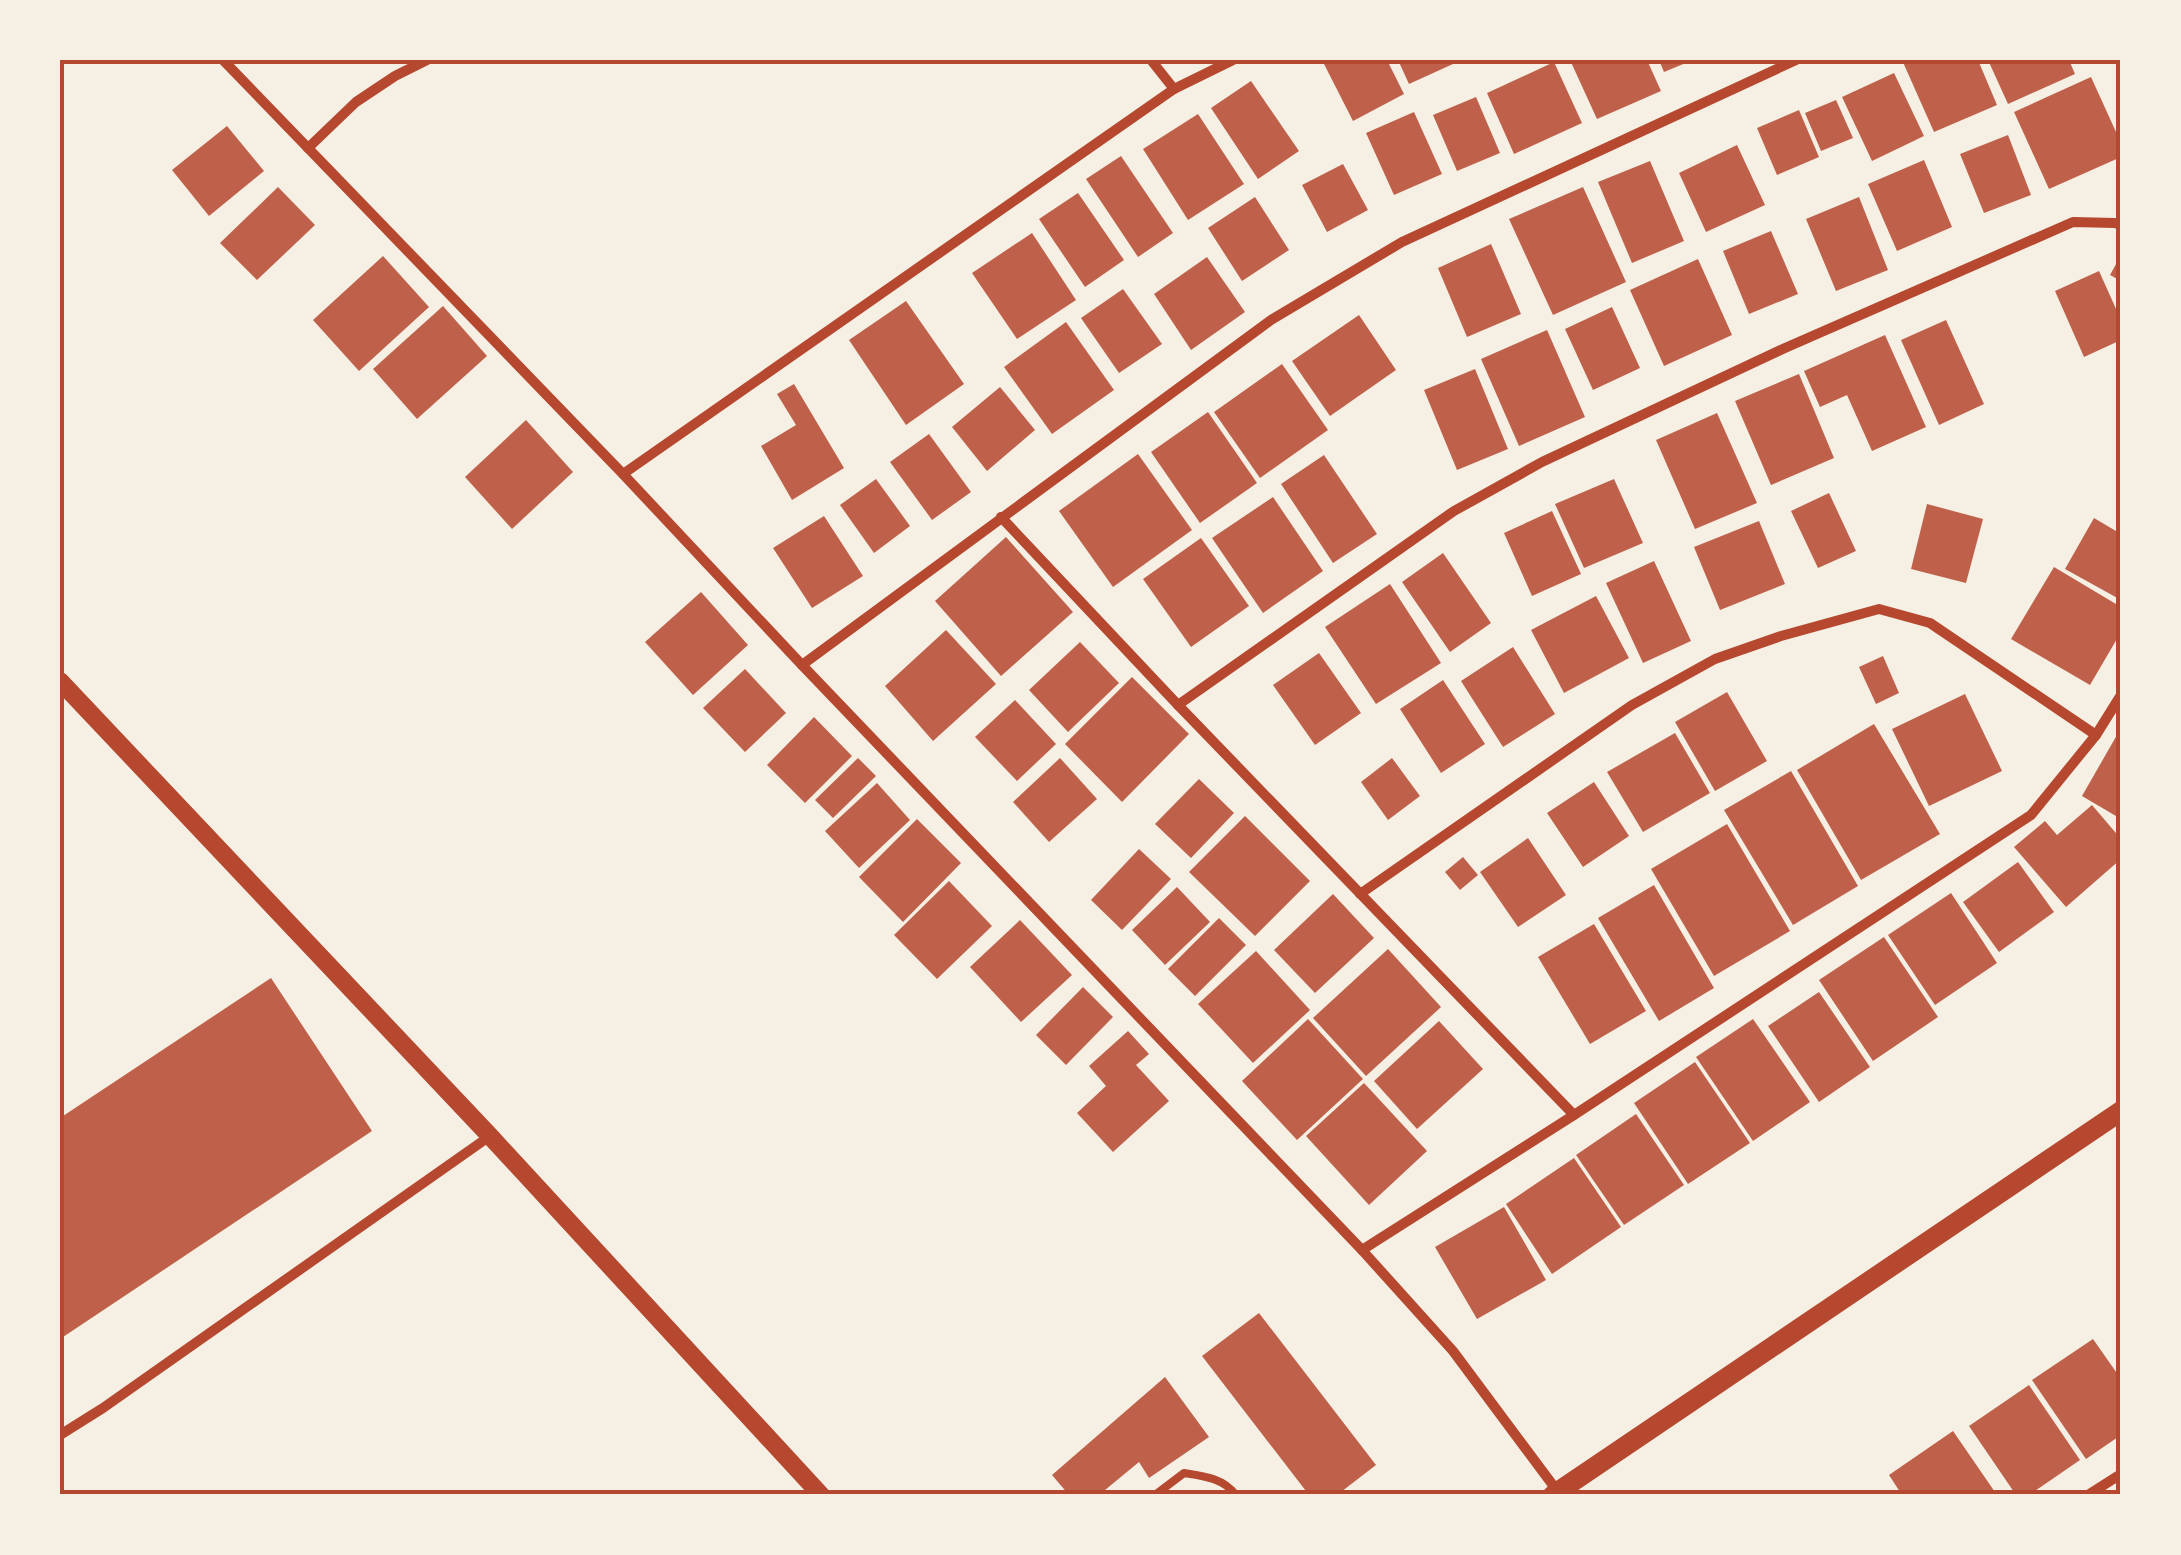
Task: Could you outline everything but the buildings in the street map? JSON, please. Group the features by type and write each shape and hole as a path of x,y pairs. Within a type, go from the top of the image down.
{"main road":[{"path":"1557,1494 2121,1111"}],"street":[{"path":"224,60 1362,1250 1454,1351 1557,1494"},
{"path":"308,148 356,102 427,60"},
{"path":"1151,60 1174,88"},
{"path":"623,474 1174,88 1233,60"},
{"path":"802,665 1271,320 1402,242 1796,60"},
{"path":"1178,705 1454,511 1542,462 1785,348 2073,222 2121,226"},
{"path":"1001,517 1574,1115"},
{"path":"1360,894 1632,704 1715,659 1879,609 1930,623 2096,736"},
{"path":"64,692 490,1136 821,1495"},
{"path":"1362,1250 2031,815 2096,736 2121,695"},
{"path":"60,1436 490,1136"},
{"path":"2088,1495 2121,1474"}],"lane":[{"path":"1155,1495 1184,1473 1210,1477 1228,1485 1236,1495"}]}
